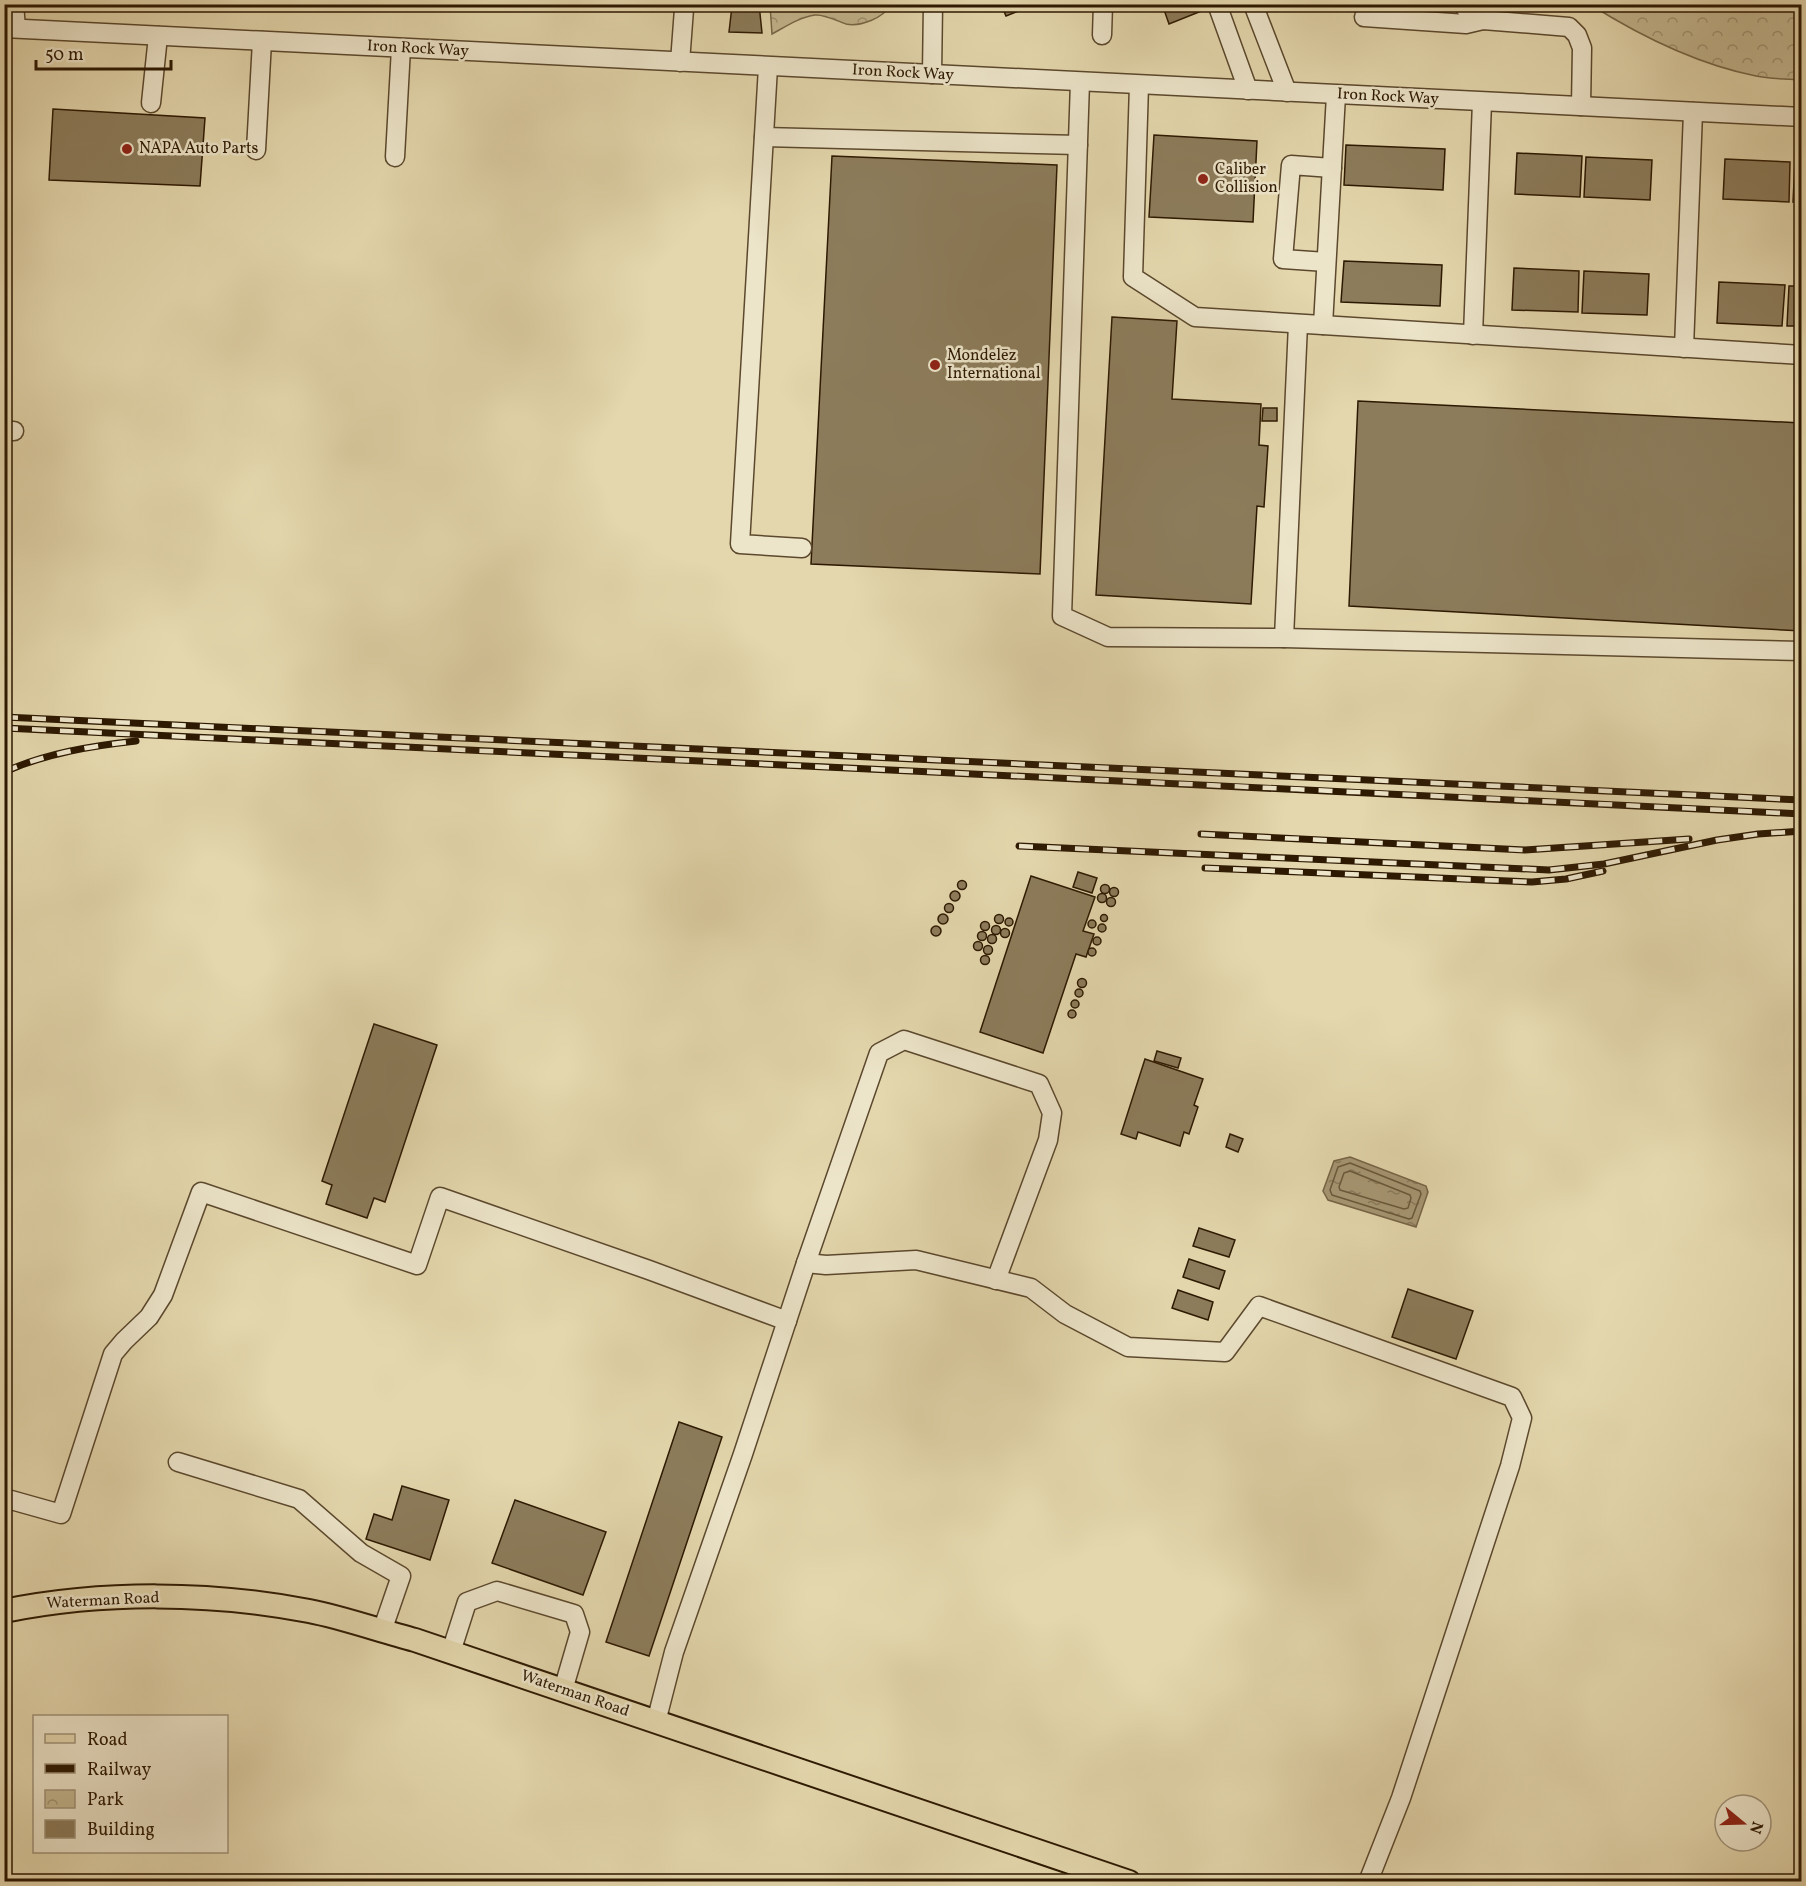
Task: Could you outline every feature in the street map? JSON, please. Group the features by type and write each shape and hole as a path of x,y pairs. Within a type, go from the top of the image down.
{"main road":[{"name":"Waterman Road","path":"4,1611 37,1604 125,1597 215,1598 310,1611 451,1652 1129,1881"}],"street":[{"path":"10,28 14,4"},
{"path":"932,74 933,4"},
{"path":"1102,34 1103,4"},
{"path":"1217,4 1248,90"},
{"path":"1253,4 1287,92"},
{"path":"1464,4 1466,9 1483,20"},
{"path":"680,62 684,9"},
{"path":"1364,17 1466,24 1483,20 1569,27 1577,35 1582,48 1581,106"},
{"name":"Iron Rock Way","path":"10,28 1802,117"},
{"path":"151,103 158,36"},
{"path":"256,150 262,41"},
{"path":"395,157 400,48"},
{"path":"768,67 740,544 802,548"},
{"path":"1080,82 1062,616 1108,638 1284,638 1802,651"},
{"path":"1139,85 1133,277 1195,317 1802,355"},
{"path":"1323,325 1336,95"},
{"path":"1473,335 1482,102"},
{"path":"1684,348 1693,112"},
{"path":"764,137 1078,145"},
{"path":"1326,262 1283,259 1291,165 1332,168"},
{"path":"1284,638 1298,324"},
{"path":"656,1722 674,1652 879,1053 904,1040 1039,1084 1052,1113 1048,1140 996,1280"},
{"path":"4,1498 61,1515 113,1354 149,1317 163,1294 201,1192 417,1265 440,1197 650,1270 787,1321"},
{"path":"806,1263 916,1260 1030,1288 1065,1314 1128,1347 1225,1352 1259,1306 1512,1397 1522,1418 1510,1466 1401,1798 1368,1881"},
{"path":"178,1461 298,1499 361,1553 401,1576 382,1631"},
{"path":"451,1652 467,1602 497,1591 574,1614 580,1632 563,1690"}],"green space":[{"path":"770,4 890,5 883,14 864,23 852,25 815,15 798,20 772,34"},
{"path":"1591,5 1801,5 1801,80 1761,77 1691,57 1630,28"}],"water":[{"path":"1350,1157 1426,1186 1428,1192 1416,1227 1328,1200 1323,1191 1334,1161"}],"building":[{"path":"730,4 759,4 762,33 729,32 732,6"},
{"path":"1001,4 1036,4 1006,16"},
{"path":"1162,4 1214,4 1214,6 1169,24"},
{"name":"NAPA Auto Parts","path":"53,109 205,118 200,186 49,180"},
{"name":"Caliber Collision","path":"1154,135 1257,141 1253,222 1149,217"},
{"path":"1346,145 1445,149 1443,190 1344,185"},
{"path":"1517,153 1582,156 1580,197 1515,194"},
{"name":"Mondelēz International","path":"832,156 1057,165 1040,574 811,564"},
{"path":"1586,157 1652,160 1650,200 1584,197"},
{"path":"1725,159 1790,162 1789,202 1723,199"},
{"path":"1795,162 1802,162 1802,203 1793,202"},
{"path":"1344,261 1442,265 1440,306 1341,302"},
{"path":"1514,268 1579,271 1578,312 1512,310"},
{"path":"1584,271 1649,274 1647,315 1582,313"},
{"path":"1719,282 1785,285 1782,326 1717,323"},
{"path":"1789,286 1802,286 1802,326 1787,326"},
{"path":"1112,317 1177,321 1172,399 1261,404 1259,445 1268,446 1264,507 1257,506 1251,604 1096,595"},
{"path":"1358,401 1802,423 1802,631 1349,606"},
{"path":"1263,408 1277,408 1277,421 1262,421"},
{"path":"1078,872 1097,878 1092,893 1073,887"},
{"path":"1031,876 1095,897 1083,931 1094,934 1086,957 1076,954 1043,1053 980,1032"},
{"path":"962,881 966,885 962,889 958,885"},
{"path":"1105,885 1109,889 1105,893 1101,889"},
{"path":"1114,888 1118,892 1114,896 1110,892"},
{"path":"955,891 960,896 955,901 950,896"},
{"path":"1102,894 1106,898 1102,902 1098,898"},
{"path":"1111,898 1115,902 1111,906 1107,902"},
{"path":"949,903 954,908 949,913 944,908"},
{"path":"943,914 948,919 943,924 938,919"},
{"path":"1104,914 1108,918 1104,922 1100,918"},
{"path":"999,915 1003,919 999,923 995,919"},
{"path":"1009,918 1013,922 1009,926 1005,922"},
{"path":"1092,920 1096,924 1092,928 1088,924"},
{"path":"985,922 989,926 985,930 981,926"},
{"path":"1102,924 1106,928 1102,932 1098,928"},
{"path":"936,926 941,931 936,936 931,931"},
{"path":"996,926 1000,930 996,934 992,930"},
{"path":"1005,929 1009,933 1005,937 1001,933"},
{"path":"982,932 986,936 982,940 978,936"},
{"path":"992,935 996,939 992,943 988,939"},
{"path":"1097,937 1101,941 1097,945 1093,941"},
{"path":"978,942 982,946 978,950 974,946"},
{"path":"988,946 992,950 988,954 984,950"},
{"path":"1092,948 1096,952 1092,956 1088,952"},
{"path":"985,956 989,960 985,964 981,960"},
{"path":"1082,979 1086,983 1082,987 1078,983"},
{"path":"1079,989 1083,993 1079,997 1075,993"},
{"path":"1075,1000 1079,1004 1075,1008 1071,1004"},
{"path":"1072,1010 1076,1014 1072,1018 1068,1014"},
{"path":"374,1024 437,1045 385,1202 374,1198 367,1218 326,1204 332,1185 322,1181"},
{"path":"1157,1051 1181,1058 1178,1068 1154,1061"},
{"path":"1145,1059 1203,1079 1194,1105 1198,1107 1189,1134 1184,1132 1180,1146 1138,1132 1136,1139 1121,1134"},
{"path":"1230,1134 1243,1139 1238,1152 1226,1147"},
{"path":"1199,1228 1235,1240 1229,1257 1193,1246"},
{"path":"1189,1259 1225,1271 1219,1289 1183,1277"},
{"path":"1408,1289 1473,1311 1456,1359 1392,1337"},
{"path":"1178,1290 1213,1302 1208,1320 1172,1308"},
{"path":"679,1422 722,1437 649,1656 606,1642"},
{"path":"402,1486 449,1500 430,1560 366,1539 374,1514 392,1520"},
{"path":"515,1500 606,1532 583,1595 492,1563"}],"railway":[{"path":"4,717 1802,800"},
{"path":"4,728 1802,814"},
{"path":"4,772 69,751 136,741"},
{"path":"1019,846 1549,870 1604,864 1717,840 1802,831"},
{"path":"1201,834 1525,850 1689,839"},
{"path":"1205,868 1532,882 1566,879 1603,871"}],"place":[{"name":"NAPA Auto Parts","path":"127,149"},
{"name":"Caliber Collision","path":"1203,179"},
{"name":"Mondelēz International","path":"935,365"}]}
